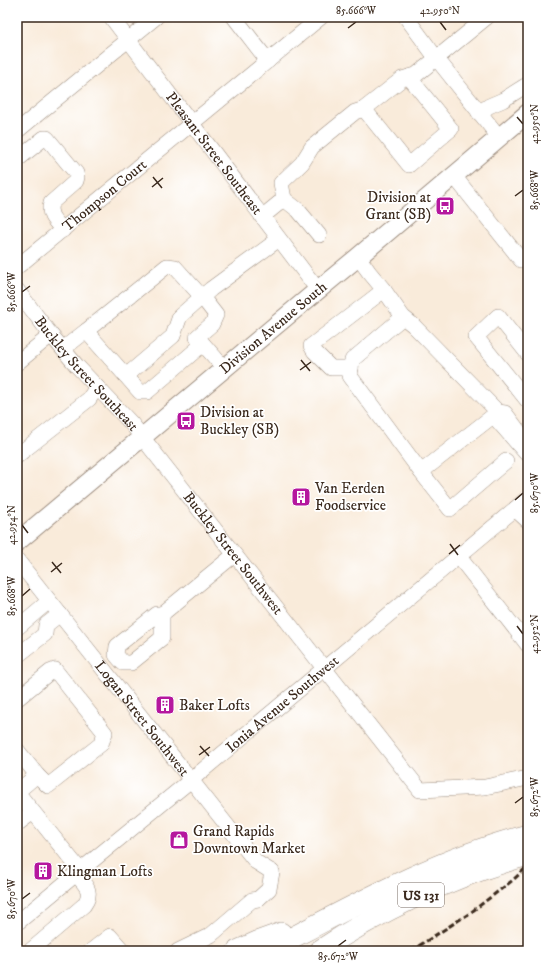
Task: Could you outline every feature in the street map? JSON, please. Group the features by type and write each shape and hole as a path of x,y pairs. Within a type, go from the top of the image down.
{"highway":[{"name":"US 131","path":"267,951 382,891 426,870 451,860 528,835"},
{"name":"US 131","path":"319,951 401,904 439,886 474,872 528,856"},
{"path":"237,951 270,937 338,914"},
{"path":"330,951 370,921"},
{"path":"282,951 316,925"}],"main road":[{"name":"Division Avenue South","path":"17,542 528,113"}],"street":[{"name":"Pleasant Street Southeast","path":"111,17 318,290"},
{"path":"17,131 156,17"},
{"path":"234,17 268,61"},
{"name":"Thompson Court","path":"17,268 321,17"},
{"path":"406,17 437,59 499,137"},
{"path":"319,235 298,210 284,200 281,182 302,163 312,147 355,112 364,110 402,79 416,75 487,17"},
{"path":"364,110 409,165 451,129 409,77"},
{"path":"479,112 488,106 503,100 525,86 528,86"},
{"path":"17,160 44,138 47,138 76,173 76,181 51,203 49,208 49,212 63,230"},
{"path":"454,176 521,260"},
{"path":"262,217 284,200"},
{"path":"126,376 173,336 180,316 202,297 278,239"},
{"path":"358,257 403,317 413,325 503,414 528,444"},
{"path":"63,349 167,266 175,266 216,315 212,324 200,340 147,392 140,392 86,331"},
{"name":"Buckley Street Southeast","path":"17,290 77,366 128,419 142,438"},
{"path":"351,368 331,368 314,351 312,346 384,290"},
{"path":"180,316 224,368"},
{"path":"421,472 503,414 528,400 476,337 498,316 528,354"},
{"path":"403,317 352,360 350,376 450,509 506,461"},
{"path":"17,363 51,335"},
{"path":"17,456 89,399 97,387"},
{"path":"503,414 498,421 525,452 528,453"},
{"name":"Buckley Street Southwest","path":"142,438 420,790 485,787 528,778"},
{"name":"Ionia Avenue Southwest","path":"17,924 528,498"},
{"path":"515,509 528,521"},
{"path":"162,614 234,555"},
{"path":"459,557 528,645"},
{"name":"Logan Street Southwest","path":"17,560 256,862 272,872 269,889 258,899 252,900 211,935 178,951"},
{"path":"17,628 49,601"},
{"path":"17,656 45,634 46,625 60,614"},
{"path":"17,699 50,672 55,670 105,733 101,744 48,786 17,750"},
{"path":"30,951 84,905 88,901 89,894 78,872 17,792 37,775"},
{"path":"17,818 31,809"},
{"path":"17,824 31,809"},
{"path":"90,951 110,936 123,951"}],"railway":[{"path":"411,951 470,913 513,880 528,866"},
{"path":"523,951 528,934"}],"place":[{"name":"Division at Grant (SB)","path":"445,206"},
{"name":"Division at Buckley (SB)","path":"186,421"},
{"name":"Van Eerden Foodservice","path":"301,497"},
{"name":"Baker Lofts","path":"165,705"},
{"name":"Grand Rapids Downtown Market","path":"179,840"},
{"name":"Klingman Lofts","path":"43,871"}]}
